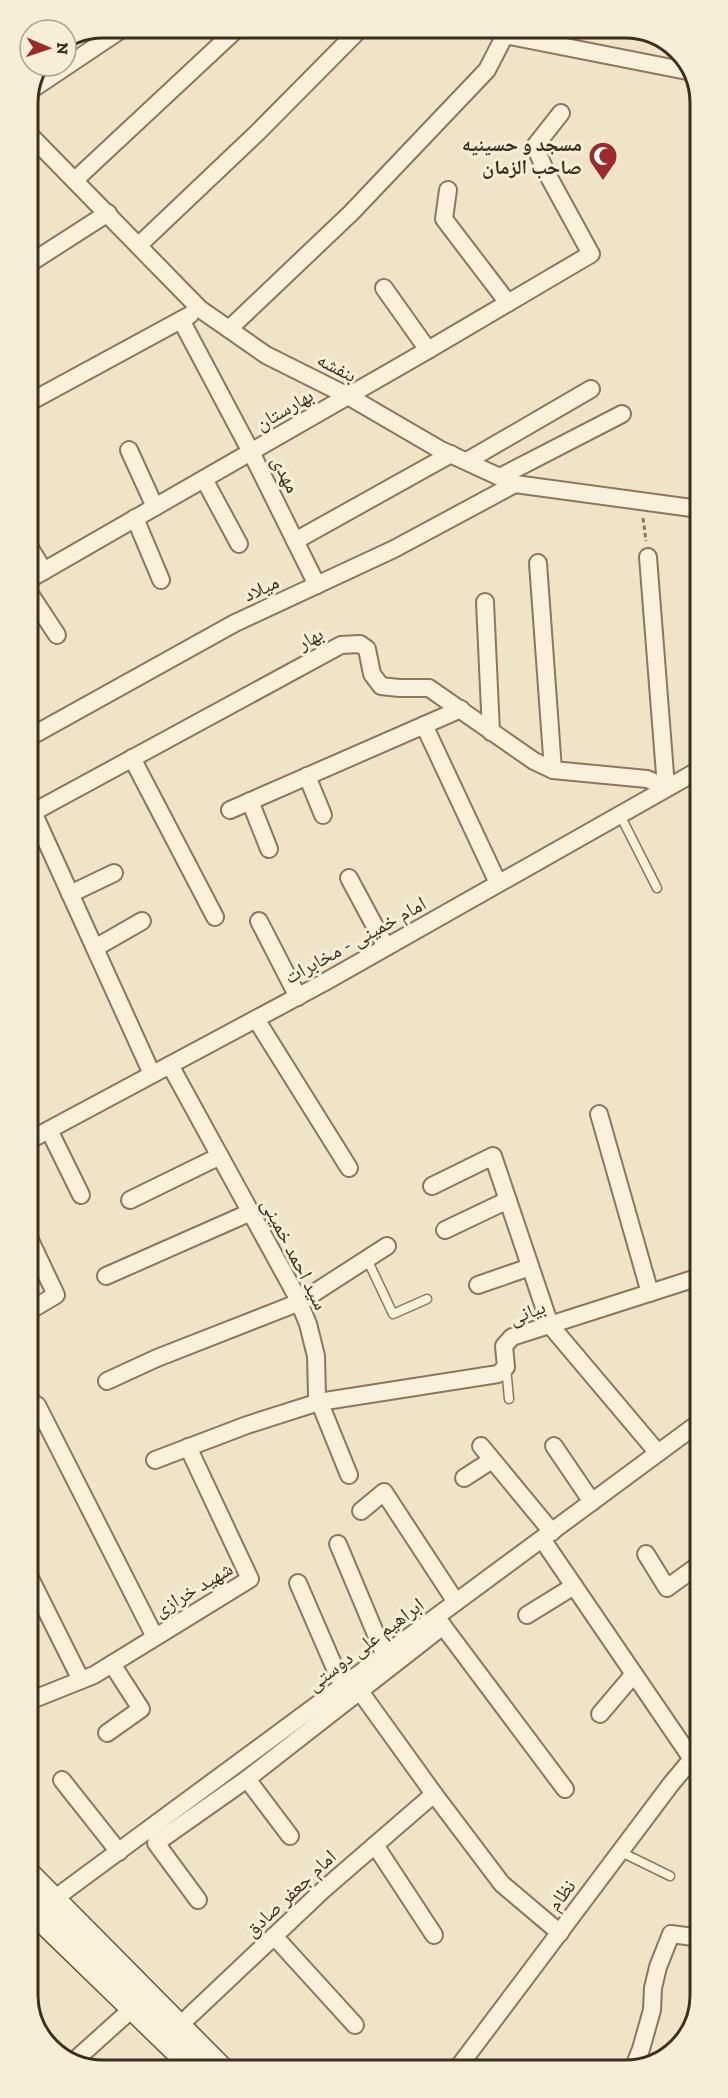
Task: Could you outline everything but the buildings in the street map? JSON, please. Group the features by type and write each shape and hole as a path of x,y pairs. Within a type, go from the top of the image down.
{"main road":[{"path":"38,1910 187,2060"},
{"path":"38,1910 179,2026 212,2060"}],"street":[{"path":"41,84 109,38"},
{"path":"75,180 228,38"},
{"path":"139,245 258,133 351,38"},
{"path":"229,329 351,213 487,70 503,38"},
{"path":"520,38 681,70"},
{"name":"بهارستان","path":"38,574 591,254 545,170 535,146 561,113"},
{"name":"بنفشه","path":"38,143 200,309 266,355 348,396 451,454 508,480 690,508"},
{"path":"448,190 444,219 508,303"},
{"path":"38,258 108,213"},
{"path":"384,288 428,350"},
{"path":"38,397 200,309"},
{"name":"مهدی","path":"181,320 251,452 317,585"},
{"path":"467,461 591,389"},
{"name":"میلاد","path":"38,732 235,623 394,549 622,414"},
{"path":"129,450 156,507"},
{"path":"296,541 451,454"},
{"path":"204,479 239,544"},
{"path":"135,519 161,580"},
{"path":"648,556 666,788"},
{"path":"38,561 44,571"},
{"path":"538,563 553,770"},
{"path":"485,602 491,732"},
{"path":"38,606 57,635"},
{"name":"بهار","path":"38,809 341,645 360,644 367,649 372,674 381,686 429,688 491,732 553,770 647,778 666,788"},
{"path":"230,810 461,709"},
{"path":"424,725 498,883"},
{"path":"132,758 215,916"},
{"name":"امام خمینی - مخابرات","path":"38,1136 298,997 690,775"},
{"path":"307,776 323,815"},
{"path":"250,801 269,849"},
{"path":"38,829 152,1074"},
{"path":"70,894 114,873"},
{"path":"349,878 386,947"},
{"path":"95,948 142,921"},
{"path":"259,921 298,997"},
{"path":"256,1019 349,1168"},
{"name":"سید احمد خمینی","path":"170,1065 300,1302 308,1324 315,1356 319,1402 349,1475"},
{"path":"598,1114 650,1293"},
{"path":"49,1130 81,1195"},
{"path":"130,1200 220,1156"},
{"path":"432,1186 493,1156 550,1325 658,1453"},
{"path":"445,1230 508,1200"},
{"path":"106,1276 251,1212"},
{"path":"107,1381 157,1358 300,1302 387,1246"},
{"path":"38,1258 56,1295 38,1306"},
{"path":"478,1285 530,1267"},
{"name":"بیانی","path":"506,1367 504,1346 512,1337 690,1280"},
{"path":"155,1460 247,1425 319,1402 498,1374 506,1367"},
{"path":"38,1405 155,1637"},
{"name":"ابراهیم علی دوستی","path":"38,1908 352,1686 385,1656 440,1622 456,1602 690,1429"},
{"path":"480,1446 547,1535 574,1586 634,1674 690,1741"},
{"path":"554,1446 592,1502"},
{"name":"شهید خرازی","path":"38,1697 81,1680 112,1664 250,1579 188,1448"},
{"path":"464,1478 492,1460"},
{"path":"361,1511 384,1492 456,1602"},
{"path":"338,1544 385,1656"},
{"path":"646,1554 667,1588 690,1571"},
{"path":"298,1583 352,1686 502,1884 560,1933"},
{"path":"527,1615 574,1586"},
{"path":"38,1594 81,1680"},
{"path":"198,1900 156,1843 247,1779 352,1686 440,1622 565,1789"},
{"path":"107,1733 141,1709 112,1664"},
{"path":"600,1714 634,1674"},
{"name":"نظام","path":"464,2060 690,1761"},
{"path":"247,1779 290,1836"},
{"path":"62,1780 118,1852"},
{"name":"امام جعفر صادق","path":"179,2026 323,1890 434,1794"},
{"path":"375,1845 434,1935"},
{"path":"637,2059 652,2010 653,1988 658,1967 671,1934 690,1937"},
{"path":"274,1936 355,2025"},
{"path":"79,2056 133,2007"}],"lane":[{"path":"619,814 657,888"},
{"path":"367,1259 393,1314 427,1299"},
{"path":"506,1367 508,1399"},
{"path":"621,1852 670,1876"}],"path":[{"path":"642,501 648,556"}],"place":[{"name":"مسجد و حسینیه صاحب الزمان","path":"603,182"}]}
